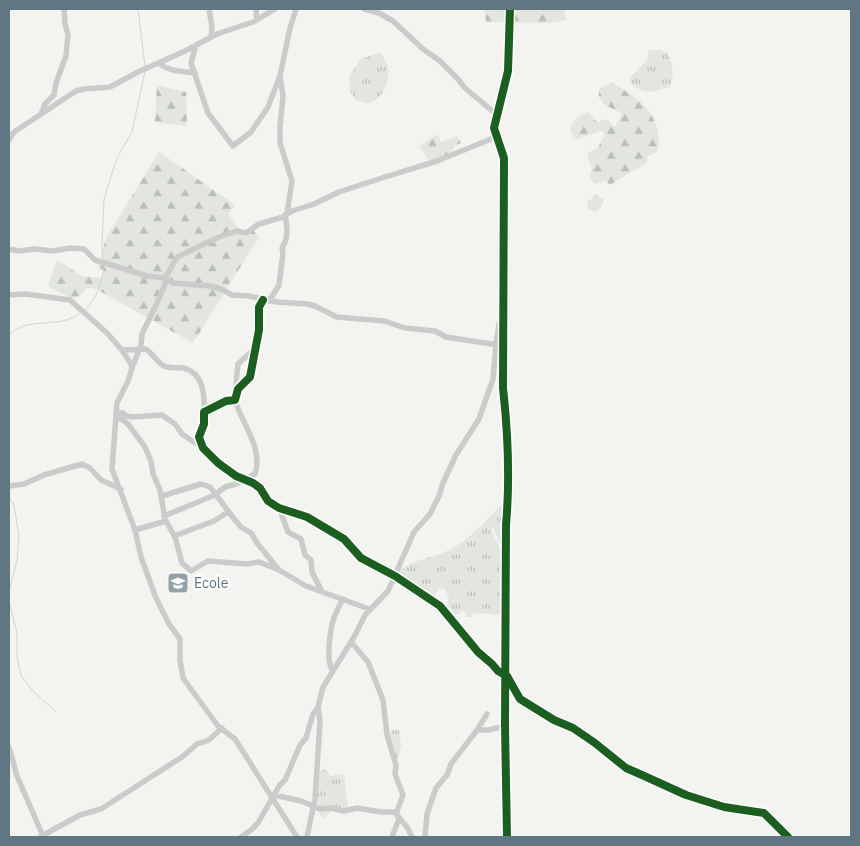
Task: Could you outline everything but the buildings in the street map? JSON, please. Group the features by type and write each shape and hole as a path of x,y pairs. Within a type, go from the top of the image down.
{"street":[{"path":"41,114 45,104 54,95 56,83 66,56 68,34 64,9"},
{"path":"209,9 212,27 211,37"},
{"path":"256,9 257,20"},
{"path":"9,140 14,132 76,91 110,87 211,37 257,20 275,9"},
{"path":"196,45 191,60 208,113 233,146 251,132 268,107 280,76 296,9"},
{"path":"364,9 379,13 393,21 423,49 440,61 458,78 465,88 496,114"},
{"path":"307,837 317,783 320,722 318,707 323,686 370,609 388,591 414,532 430,514 456,455 479,419 493,379 502,320 504,158 494,128 508,71 510,9"},
{"path":"159,63 164,67 177,71 194,73"},
{"path":"135,530 165,519 215,495 225,487 236,484 255,474 257,458 255,449 235,400 238,389 250,377 259,330 259,307 279,285 282,250 287,235 286,214 292,181 280,143 283,96 280,76"},
{"path":"297,837 235,739 214,720 183,678 180,660 180,639 169,624 156,598 112,465 118,401 128,382 136,353 140,349 142,334 158,301 165,278 179,256 219,237 237,231 246,233 259,224 314,204 339,192 437,161 496,137"},
{"path":"9,249 19,251 34,249 53,251 80,248 105,264 147,276 165,278 172,283 210,286 232,295 307,304 316,306 338,317 384,321 405,328 435,331 446,337 499,345"},
{"path":"9,295 26,294 70,300 107,333 122,350 132,368"},
{"path":"499,345 506,412 508,500 506,525 504,726 507,837"},
{"path":"122,350 140,349 149,352 162,365 186,369 198,378 203,388 204,424 198,437 203,448"},
{"path":"238,389 236,384 238,364 254,349"},
{"path":"204,412 226,401 235,400"},
{"path":"117,414 122,413 133,417 162,415 175,424 182,434 203,448 223,467 260,488 264,497 279,508 307,517 344,539 361,558 395,576 440,606 478,652 505,675 518,696 554,720 572,728 595,743 626,768 686,795 724,807 764,813 788,837"},
{"path":"117,414 128,424 145,447 162,496 165,519 174,536 182,563 191,571 206,562 247,564 259,562 279,570 306,586 370,609"},
{"path":"9,486 24,484 44,475 82,464 90,468 100,480 121,489"},
{"path":"162,496 201,484 210,487 228,512 241,527 251,533 279,570"},
{"path":"279,508 288,532 301,539 305,555 311,560 312,572 321,590"},
{"path":"174,536 214,521 228,512"},
{"path":"332,670 330,658 332,631 335,616 343,599"},
{"path":"351,642 368,662 383,700 387,735 396,765 395,774 403,795 396,812"},
{"path":"241,837 252,830 258,823 279,786 285,780 300,745 306,738 313,714 318,707"},
{"path":"425,837 428,814 436,788 462,747 477,730 487,714"},
{"path":"477,730 489,730 504,726"},
{"path":"9,747 11,765 42,836 80,815 101,809 168,764 182,757 197,744 209,740 222,728"},
{"path":"273,797 302,801 314,807 344,811 357,808 381,812 396,812"},
{"path":"396,812 412,837"},
{"path":"392,837 400,819"}],"green space":[{"path":"484,9 564,9 566,20 551,23 486,22"},
{"path":"649,50 660,50 668,54 672,70 672,83 670,87 645,91 631,84 630,78 647,60"},
{"path":"381,52 389,71 384,90 372,102 366,103 354,99 350,90 349,77 361,59"},
{"path":"613,83 638,100 651,114 658,131 659,145 653,155 648,156 646,163 610,185 605,181 594,184 590,176 592,168 587,154 598,147 605,135 601,131 577,139 571,131 571,127 576,119 589,112 594,120 599,122 607,119 615,127 622,113 605,104 599,98 600,88"},
{"path":"157,85 186,92 187,126 155,122"},
{"path":"438,134 441,142 457,136 461,143 454,146 452,154 430,162 419,146"},
{"path":"159,152 235,205 228,214 245,236 253,230 259,237 193,343 96,289 86,288 80,296 72,299 48,286 57,260 82,276 101,278 104,271 98,267 106,238"},
{"path":"596,195 604,200 601,208 595,212 588,209 587,202"},
{"path":"501,505 504,507 503,550 493,528 491,529 503,562 502,615 473,613 471,617 466,617 463,610 457,615 447,607 449,597 444,588 439,589 433,596 425,597 395,575 414,562 458,545 478,529"},
{"path":"399,729 401,746 398,759 394,760 387,732"},
{"path":"326,769 330,776 344,774 348,809 328,808 330,812 324,818 320,815 317,798 317,772"}],"waterway":[{"path":"138,9 145,67"},
{"path":"103,259 104,199 117,158 132,132 145,71"},
{"path":"86,309 99,289 103,266"},
{"path":"9,335 25,326 63,321 80,313"},
{"path":"9,496 14,505 19,537 17,560 9,591"},
{"path":"9,602 17,633 17,656 21,676 34,692 56,712"}],"cycle path":[{"path":"507,837 505,726 508,474 503,388 504,158 494,128 508,71 510,9"},
{"path":"263,300 259,307 259,330 250,377 238,389 235,400 226,401 204,412 204,424 199,437 203,448 218,463 236,476 260,488 268,501 279,508 307,517 344,539 361,558 395,576 440,606 478,652 498,671 507,676 520,699 554,720 573,728 626,768 686,795 724,807 764,813 788,837"}],"place":[{"name":"Ecole","path":"178,583"}]}
